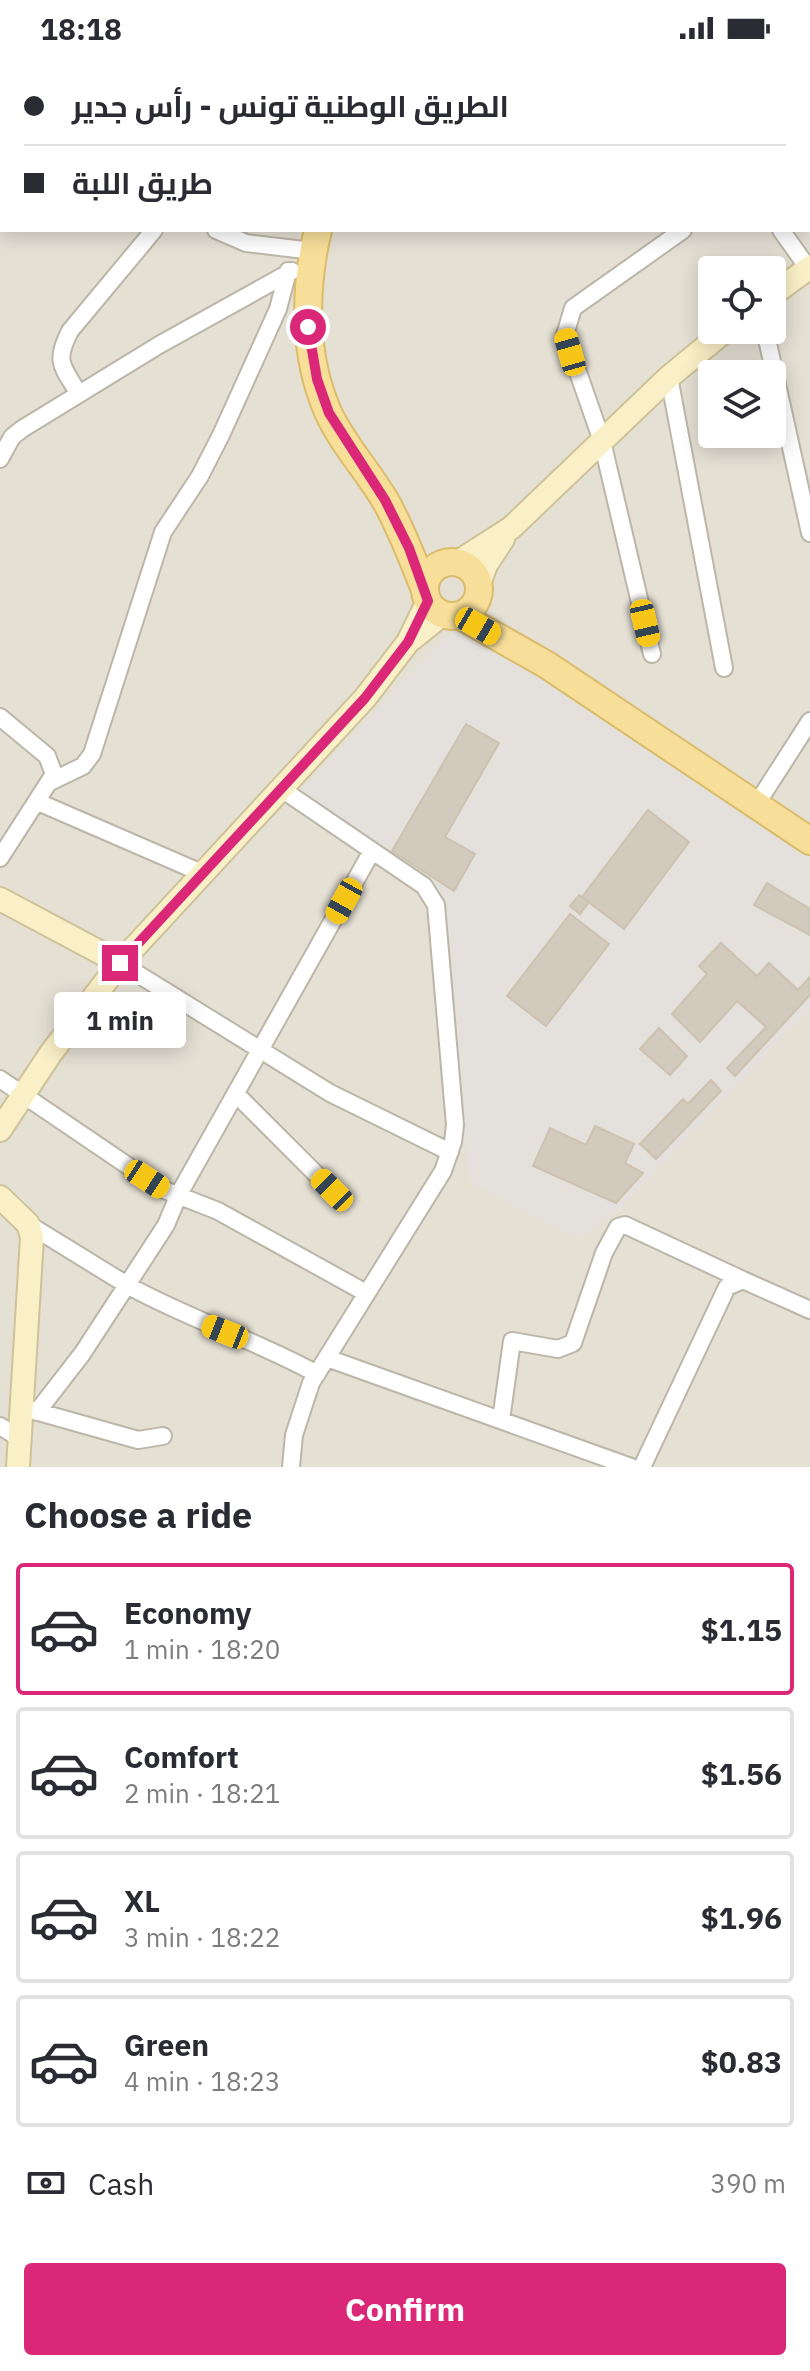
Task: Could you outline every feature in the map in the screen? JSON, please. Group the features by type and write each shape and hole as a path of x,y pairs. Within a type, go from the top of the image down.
{"main road":[{"path":"307,255 308,327 317,379 329,413 385,500 439,605 547,665 810,841"},
{"path":"786,284 809,267"},
{"path":"0,1130 120,963 365,698 439,605 475,604 486,565 511,528 669,377 709,344"},
{"path":"385,500 427,547 472,570 479,588 498,618 547,665"},
{"path":"439,605 430,574 511,528"},
{"path":"0,899 120,963"},
{"path":"0,1197 28,1224 32,1237 30,1410 10,1432 18,1467"}],"street":[{"path":"79,394 62,366 60,349 70,331 152,232"},
{"path":"221,232 246,243 307,255"},
{"path":"652,654 602,441 565,335 573,308 680,232"},
{"path":"783,232 809,267"},
{"path":"0,459 12,437 307,255"},
{"path":"52,781 83,766 92,754 163,532 200,476 278,309 307,255"},
{"path":"768,344 810,533"},
{"path":"669,377 724,668"},
{"path":"0,717 47,756 54,767 52,781 0,858"},
{"path":"756,805 810,721"},
{"path":"283,790 424,886 436,905 455,1125 443,1171 317,1374 301,1408 291,1467"},
{"path":"38,802 204,874"},
{"path":"163,1436 138,1440 30,1410 82,1354 166,1225 179,1194 372,851"},
{"path":"120,963 330,1093 450,1152"},
{"path":"0,1079 142,1176 242,1224 366,1293"},
{"path":"236,1094 332,1190"},
{"path":"28,1224 127,1285 317,1374"},
{"path":"501,1420 512,1341 517,1339 558,1349 573,1343 604,1253 618,1227 625,1225 810,1310"},
{"path":"642,1467 717,1302 727,1287 743,1280"},
{"path":"327,1358 631,1467"}],"shaded area":[{"path":"0,232 810,232 810,1467 0,1467"},
{"path":"463,627 565,694 810,841 810,1009 621,1208 580,1240 469,1182 446,924 441,906 299,792 445,637"}],"building":[{"path":"466,724 499,743 445,837 475,854 454,891 392,851"},
{"path":"648,810 689,842 624,929 582,897"},
{"path":"767,883 810,909 810,935 754,905"},
{"path":"579,895 589,902 580,914 570,906"},
{"path":"570,914 609,944 546,1026 507,996"},
{"path":"721,943 757,976 769,963 798,990 810,977 810,995 735,1076 727,1068 766,1027 737,1001 700,1042 672,1014 707,974 699,966"},
{"path":"659,1028 687,1056 670,1075 640,1049"},
{"path":"711,1080 721,1091 656,1159 640,1144 683,1099 688,1104"},
{"path":"595,1126 634,1144 625,1163 643,1173 616,1203 533,1166 550,1128 586,1145"}],"route":[{"path":"120,963 365,698 408,642 428,601 409,548 385,500 329,413 317,379 308,327"}]}
